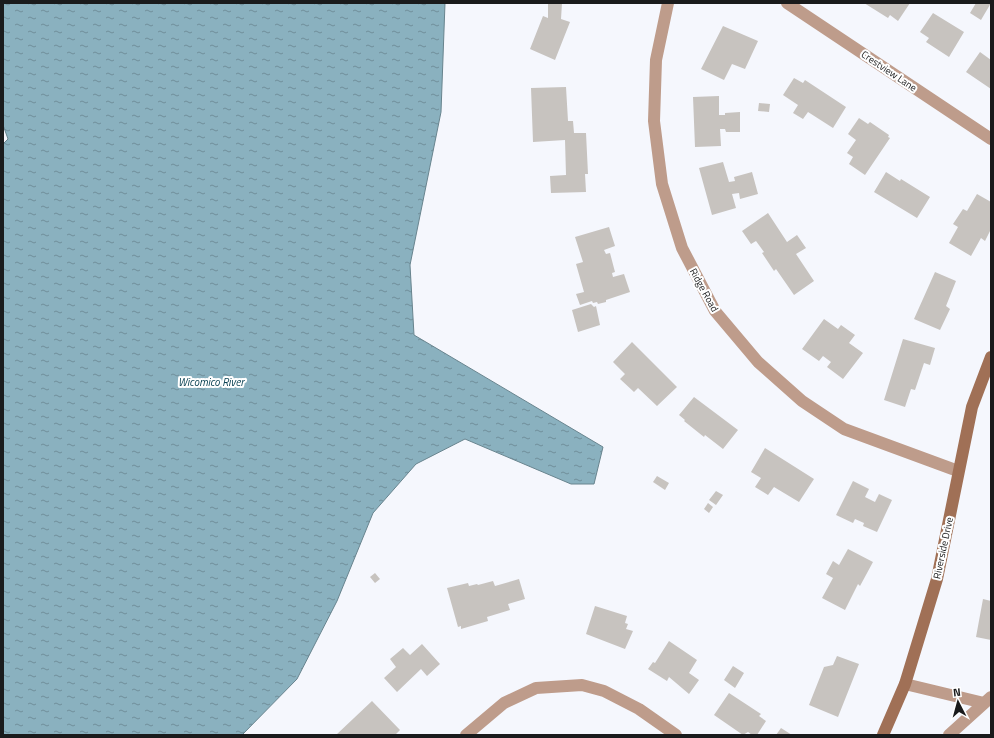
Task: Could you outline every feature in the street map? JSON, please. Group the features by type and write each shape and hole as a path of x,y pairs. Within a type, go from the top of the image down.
{"street":[{"name":"Ridge Road","path":"668,3 656,60 654,121 662,184 682,248 715,311 758,362 802,401 844,429 958,471"},
{"name":"Crestview Lane","path":"787,3 991,139"},
{"name":"Riverside Drive","path":"883,735 905,684 937,579 972,407 991,357"},
{"path":"905,684 988,700"},
{"path":"466,735 504,703 536,688 582,685 604,691 639,709 676,735"},
{"path":"949,735 988,700"}],"water":[{"name":"Wicomico River","path":"3,3 445,3 441,112 410,265 414,335 603,447 594,484 571,484 465,439 416,464 373,513 337,601 297,679 242,735 3,735 3,144 8,139 3,125"}],"building":[{"path":"548,3 562,3 561,19 570,22 555,60 530,49 543,16 548,18"},
{"path":"864,3 910,3 898,21 890,15 888,18"},
{"path":"976,3 991,3 981,20 970,13"},
{"path":"933,13 964,32 949,57 926,42 929,38 920,32"},
{"path":"723,26 758,41 745,69 732,64 724,80 701,69"},
{"path":"980,52 991,60 991,89 966,72"},
{"path":"794,78 803,83 805,80 846,107 833,128 808,112 803,119 793,113 798,105 783,95"},
{"path":"566,87 568,121 573,121 574,133 586,133 588,174 585,174 586,192 551,193 550,176 566,175 565,140 533,142 531,88"},
{"path":"719,96 719,115 740,112 740,132 726,132 725,129 720,129 721,146 695,147 693,97"},
{"path":"759,103 770,104 769,112 758,111"},
{"path":"859,118 868,124 870,122 889,135 888,137 890,138 865,175 849,164 853,157 847,153 856,140 848,134"},
{"path":"723,162 729,182 735,181 734,177 752,172 758,194 740,199 739,193 732,194 736,208 712,215 699,168"},
{"path":"886,172 900,181 901,179 930,197 917,218 874,192"},
{"path":"977,194 991,202 991,229 985,241 981,238 971,256 949,243 958,227 953,224 963,209 967,211"},
{"path":"768,213 787,242 797,235 806,248 796,254 814,281 794,295 776,269 774,271 762,253 764,252 756,241 751,244 742,231"},
{"path":"609,227 615,246 604,250 606,254 610,253 615,272 612,273 613,277 624,274 630,292 606,300 606,302 598,304 597,302 593,303 592,301 580,305 576,294 584,292 576,264 583,262 575,237"},
{"path":"935,272 956,281 946,306 950,309 940,330 914,319"},
{"path":"591,304 594,307 596,306 600,325 578,332 572,310"},
{"path":"824,319 838,329 841,325 855,335 849,343 863,353 843,379 827,367 831,362 823,356 819,361 802,349"},
{"path":"903,339 935,348 930,365 924,363 915,390 911,389 905,407 884,400"},
{"path":"632,342 677,387 657,406 638,388 634,392 620,379 625,374 613,362"},
{"path":"694,397 738,430 723,449 705,435 704,437 684,421 685,420 679,415"},
{"path":"765,448 814,479 799,502 774,487 768,495 755,487 761,478 751,472"},
{"path":"657,476 669,483 665,490 653,482"},
{"path":"853,481 869,489 865,497 875,502 879,494 892,500 877,532 863,526 864,523 855,519 853,523 836,515"},
{"path":"716,491 723,495 716,505 709,500"},
{"path":"708,503 713,507 709,513 704,509"},
{"path":"848,549 873,562 860,586 858,584 845,610 822,598 833,578 826,574 833,561 839,565"},
{"path":"375,573 380,579 375,583 370,577"},
{"path":"519,579 525,599 508,604 510,610 487,617 488,621 461,629 461,626 458,627 447,588 468,583 469,586 493,581 495,586"},
{"path":"983,599 991,601 991,640 976,637"},
{"path":"595,606 627,616 625,623 628,624 626,629 633,631 625,649 586,634"},
{"path":"669,641 697,660 689,673 699,680 689,694 669,677 667,681 648,669 653,662 655,663"},
{"path":"422,644 440,664 427,676 421,669 397,692 384,678 396,667 390,659 403,648 410,655"},
{"path":"837,656 859,664 838,717 809,705 824,667 833,665"},
{"path":"733,666 744,673 735,688 724,680"},
{"path":"729,693 761,714 759,716 766,721 757,735 752,735 748,732 743,735 714,715"},
{"path":"372,701 400,730 395,735 336,735"},
{"path":"781,728 792,735 776,735"}]}
